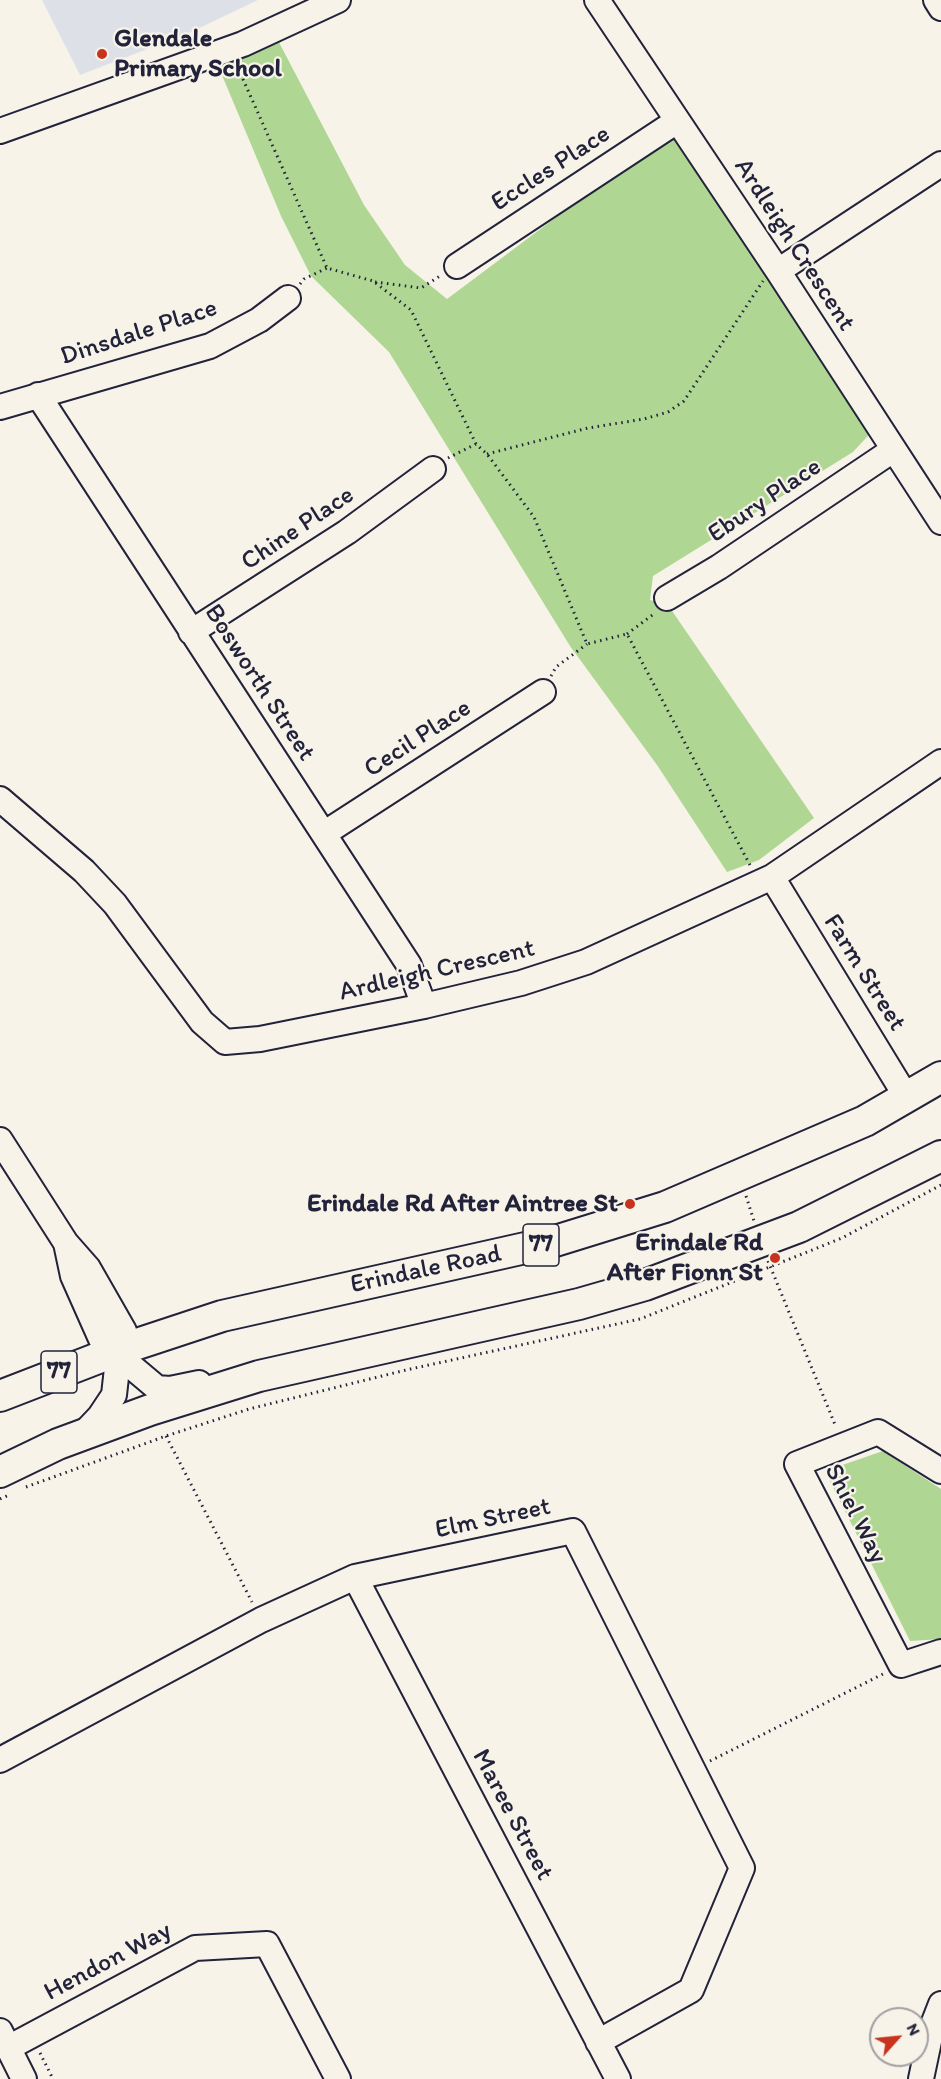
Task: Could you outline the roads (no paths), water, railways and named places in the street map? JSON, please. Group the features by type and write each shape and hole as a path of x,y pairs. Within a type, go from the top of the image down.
{"main road":[{"name":"Erindale Road","path":"0,1396 119,1350 222,1316 283,1300 552,1242 665,1207 865,1121 941,1077"},
{"path":"0,1472 81,1436 150,1410 259,1376 579,1304 656,1282 799,1227 941,1156"}],"street":[{"path":"0,131 229,49 338,0"},
{"name":"Ardleigh Crescent","path":"597,0 778,271 941,522"},
{"path":"936,0 941,8"},
{"name":"Eccles Place","path":"457,266 677,120"},
{"path":"778,271 941,164"},
{"name":"Dinsdale Place","path":"0,407 210,345 259,321 288,298"},
{"name":"Bosworth Street","path":"38,395 410,965 424,1006"},
{"name":"Ebury Place","path":"667,598 718,567 893,450"},
{"name":"Chine Place","path":"191,632 347,532 433,469"},
{"name":"Cecil Place","path":"325,833 543,692"},
{"name":"Ardleigh Crescent","path":"0,799 84,871 115,904 202,1022 225,1042 260,1040 424,1006 521,983 586,962 765,880 941,762"},
{"name":"Farm Street","path":"765,880 908,1098"},
{"path":"0,1140 66,1243 88,1268 124,1331 119,1350 114,1395 100,1416 81,1436"},
{"path":"119,1350 144,1379 157,1388 170,1389 198,1383 225,1387"},
{"name":"Shiel Way","path":"941,1471 878,1432 797,1464 901,1665 941,1652"},
{"name":"Elm Street","path":"0,1760 261,1620 355,1577 573,1531 742,1868 691,1990 598,2042"},
{"name":"Maree Street","path":"355,1577 618,2079"},
{"name":"Hendon Way","path":"4,2039 31,2036 195,1948 267,1944 338,2079"},
{"path":"921,2079 932,2027 941,2004"},
{"path":"4,2039 24,2079"}],"place":[{"name":"Glendale Primary School","path":"102,54"},
{"name":"Erindale Rd After Aintree St","path":"630,1204"},
{"name":"Erindale Rd After Fionn St","path":"775,1258"}]}
